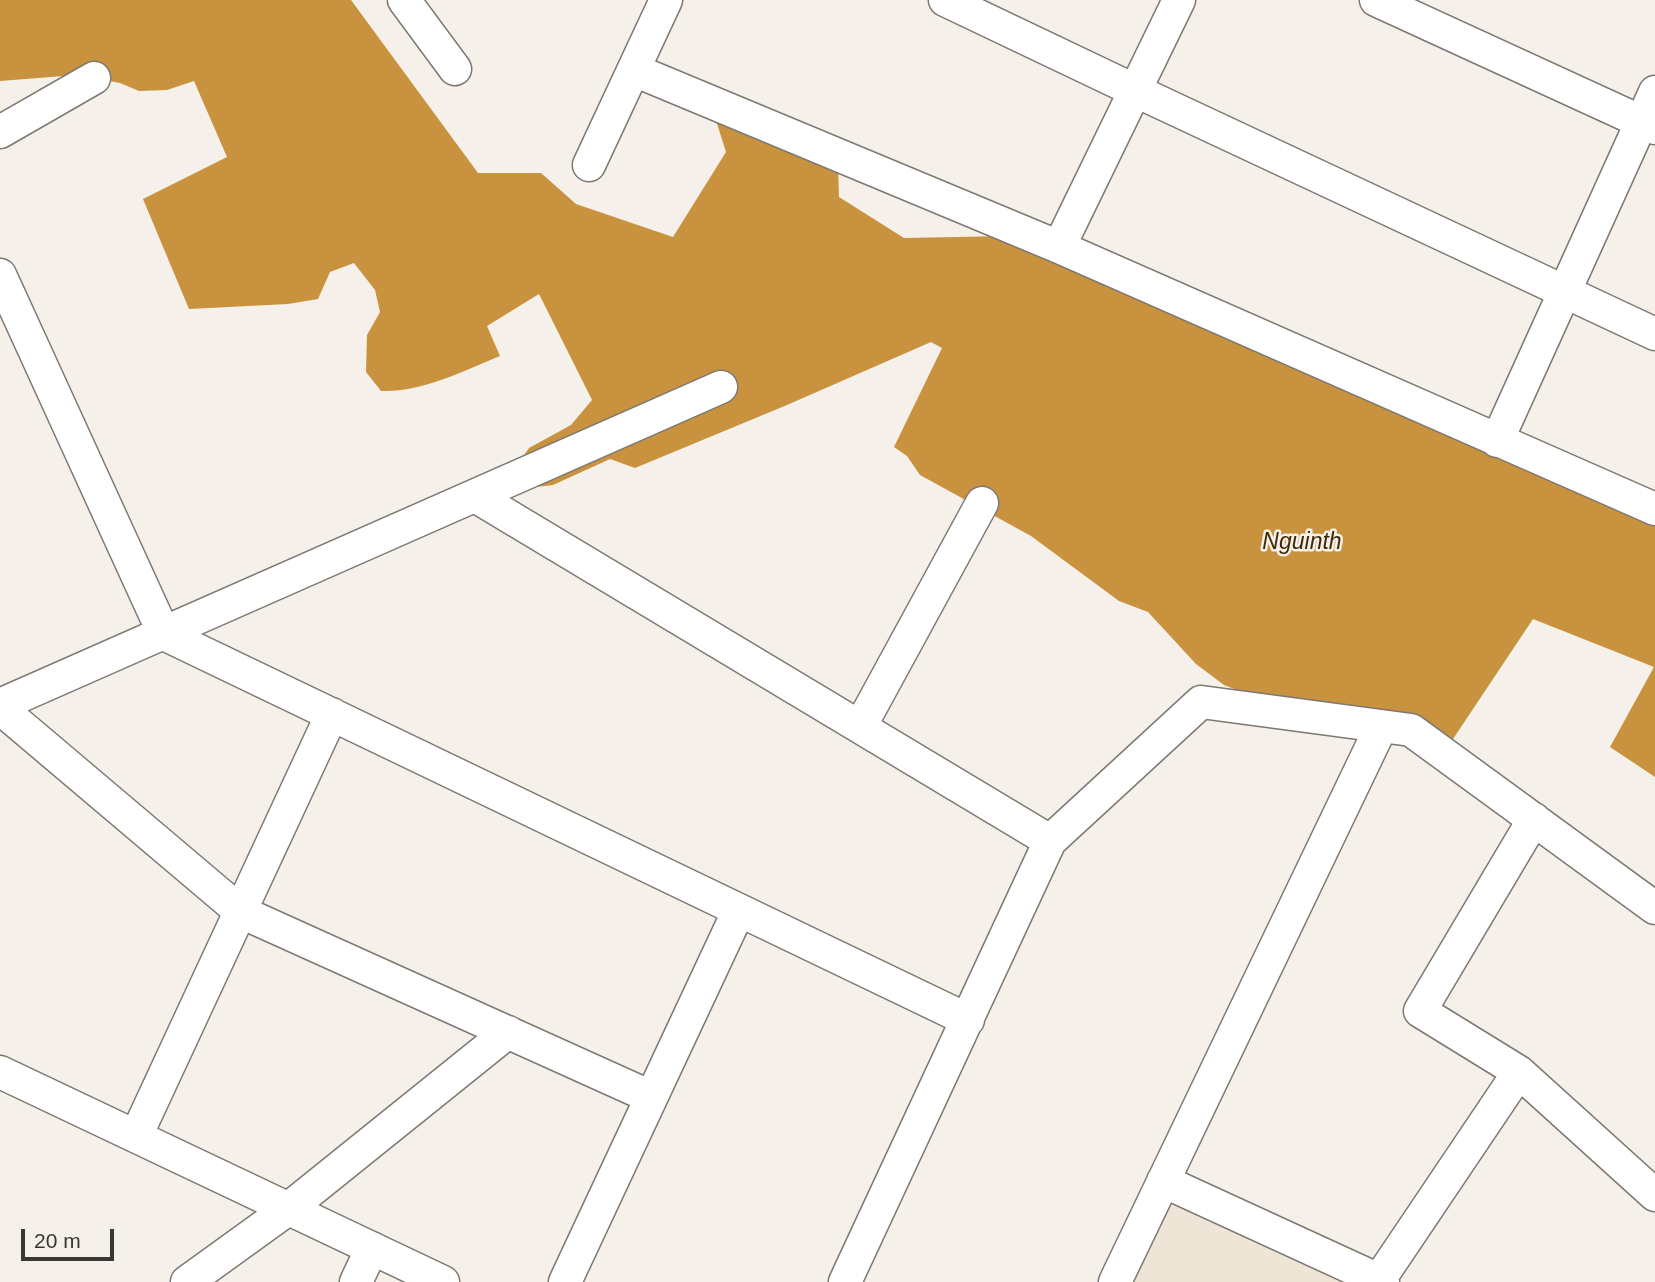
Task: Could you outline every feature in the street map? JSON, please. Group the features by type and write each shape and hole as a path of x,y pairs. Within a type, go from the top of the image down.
{"street":[{"path":"404,0 454,69"},
{"path":"589,165 666,0"},
{"path":"945,0 1655,334"},
{"path":"1059,247 1179,0"},
{"path":"1376,0 1648,125"},
{"path":"634,70 1059,247 1655,509"},
{"path":"0,132 94,78"},
{"path":"1497,441 1565,292 1648,125 1655,92"},
{"path":"0,275 164,634 968,1020"},
{"path":"651,1097 241,912 0,706 721,387"},
{"path":"475,496 1050,841"},
{"path":"860,727 982,503"},
{"path":"851,1280 1050,841 1201,702 1412,730 1655,908"},
{"path":"136,1136 332,714"},
{"path":"1115,1282 1381,727"},
{"path":"1534,820 1420,1011 1519,1072 1655,1195"},
{"path":"565,1282 739,910"},
{"path":"187,1282 288,1209 508,1032"},
{"path":"0,1072 443,1282"},
{"path":"1163,1181 1381,1281 1519,1072"},
{"path":"356,1282 372,1248"}],"shaded area":[{"path":"1168,1203 1343,1282 1129,1282"}],"water":[{"name":"Nguinth","path":"0,0 351,0 478,173 541,173 576,204 673,237 726,152 713,111 838,164 839,197 904,238 1008,236 1655,524 1655,777 1610,747 1654,667 1533,619 1449,745 1262,700 1224,685 1196,664 1148,612 1119,601 1031,536 920,475 907,456 894,447 942,348 931,342 635,468 610,459 553,485 519,489 512,473 529,448 571,425 592,400 539,294 487,326 500,356 427,385 381,391 366,372 367,335 380,312 375,290 354,263 330,272 318,299 288,304 189,309 143,199 227,157 194,81 167,90 139,91 120,83 76,75 0,81"}]}
